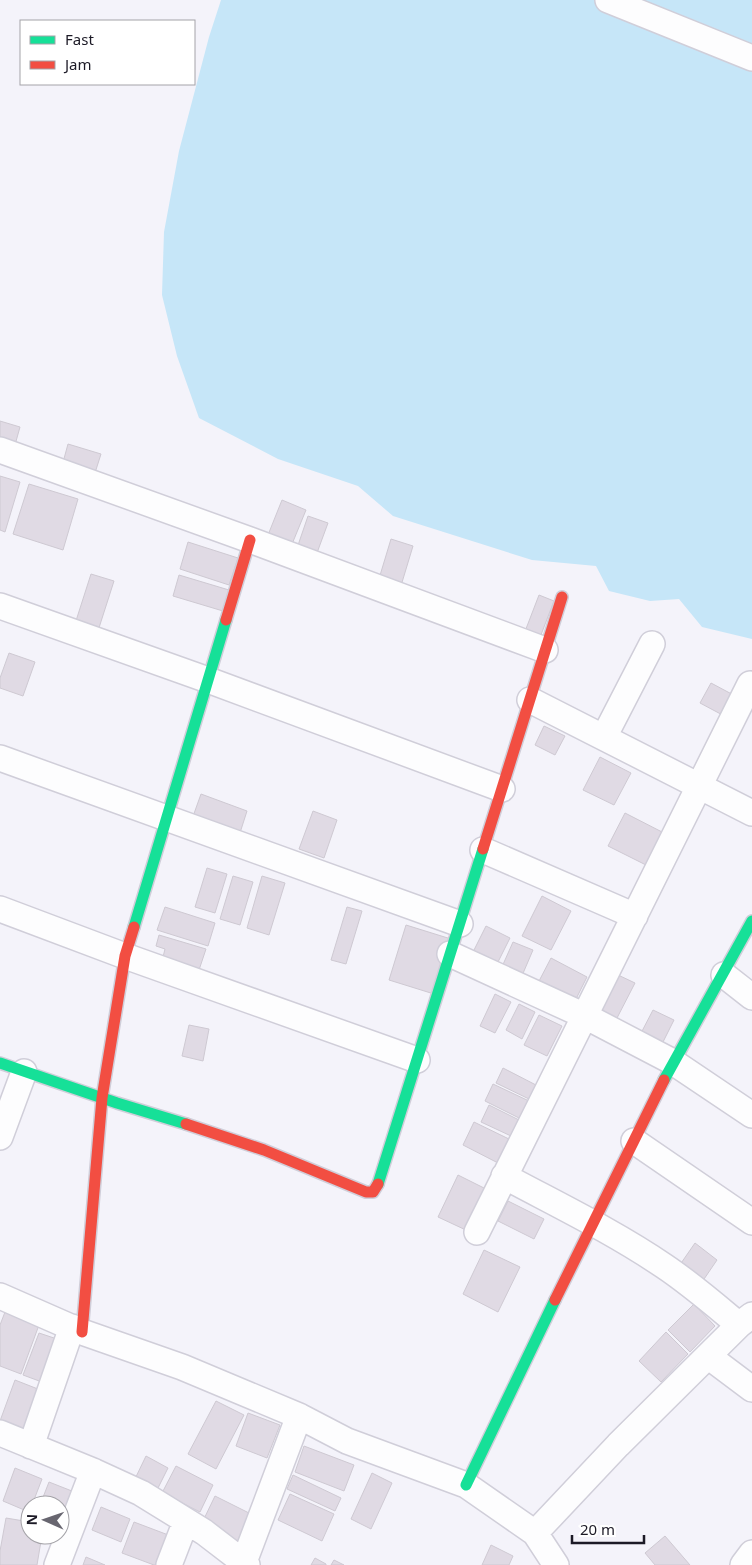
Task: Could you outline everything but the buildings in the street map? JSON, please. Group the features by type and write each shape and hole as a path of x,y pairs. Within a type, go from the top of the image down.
{"street":[{"path":"608,0 752,58"},
{"path":"0,450 250,540 545,650"},
{"path":"31,1446 77,1330 102,1098 126,956 250,540"},
{"path":"0,1063 264,1150 366,1192 373,1192 377,1186 562,597"},
{"path":"0,606 208,680 502,789"},
{"path":"604,737 652,644"},
{"path":"476,1232 750,684"},
{"path":"530,700 752,812"},
{"path":"0,758 460,924"},
{"path":"483,850 635,916"},
{"path":"0,909 417,1060"},
{"path":"466,1485 592,1223 673,1062 724,975 752,921"},
{"path":"450,954 585,1016 673,1062 752,1115"},
{"path":"724,975 752,996"},
{"path":"0,1137 24,1072"},
{"path":"634,1141 752,1222"},
{"path":"504,1176 592,1223 746,1320 618,1445 535,1534"},
{"path":"0,1296 77,1330 182,1367 299,1416 347,1441 466,1485 535,1534 556,1565"},
{"path":"708,1356 752,1389"},
{"path":"0,1435 93,1471 141,1493 204,1532 246,1564 299,1416"},
{"path":"57,1565 93,1471"},
{"path":"169,1565 186,1520"},
{"path":"743,1565 752,1553"}],"water":[{"path":"221,0 752,0 752,639 702,627 679,599 650,601 609,591 596,566 532,560 393,516 358,486 278,459 199,418 177,356 162,295 164,232 179,151 209,37"}],"traffic: fast":[{"path":"134,927 226,620"},
{"path":"378,1184 483,849"},
{"path":"664,1080 752,921"},
{"path":"0,1063 117,1103 186,1124"},
{"path":"466,1485 555,1300"}],"traffic: jam":[{"path":"226,620 250,540"},
{"path":"483,849 562,597"},
{"path":"82,1332 102,1098 125,956 134,927"},
{"path":"555,1300 664,1080"},
{"path":"186,1124 264,1150 366,1192 373,1192 378,1184"}]}
